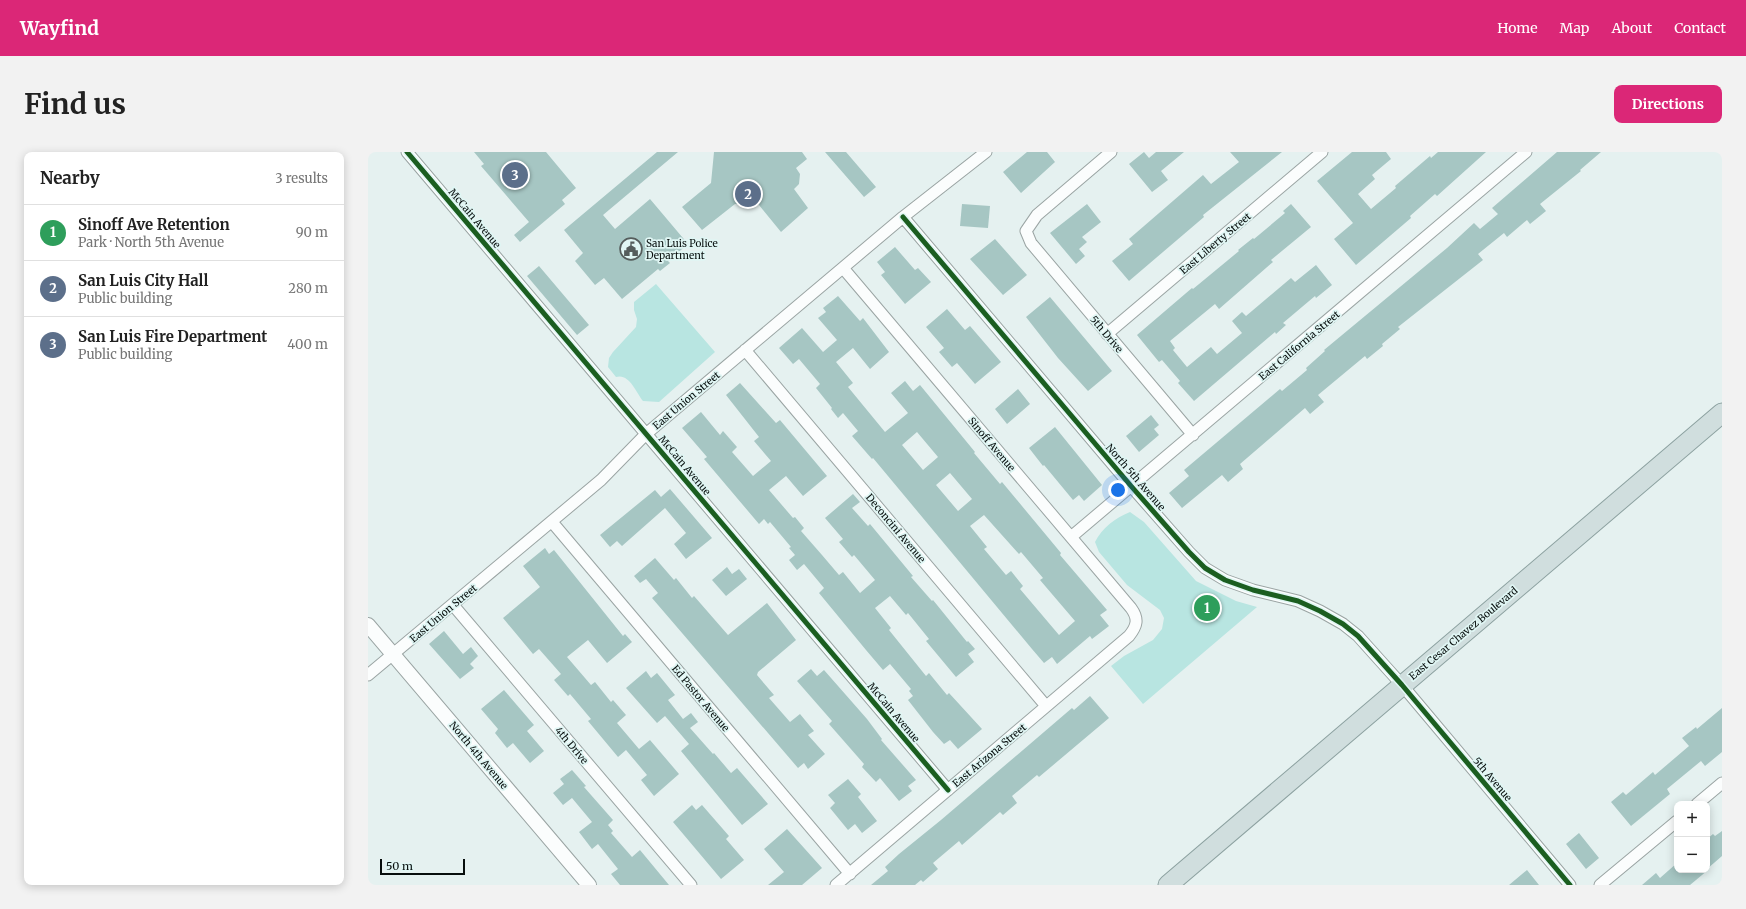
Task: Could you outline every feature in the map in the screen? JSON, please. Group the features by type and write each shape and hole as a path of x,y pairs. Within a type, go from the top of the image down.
{"highway":[{"name":"East Cesar Chavez Boulevard","path":"1168,885 1722,413"}],"street":[{"name":"McCain Avenue","path":"407,152 948,790"},
{"name":"East Union Street","path":"368,675 394,655 601,480 646,434 745,350 903,217 986,152"},
{"name":"5th Drive","path":"1111,152 1037,215 1026,231 1031,243 1193,435"},
{"name":"East Liberty Street","path":"1107,334 1322,152"},
{"name":"East California Street","path":"1071,537 1526,152"},
{"name":"North 5th Avenue","path":"903,217 1131,486 1205,568 1225,580 1252,590 1298,601 1332,617 1358,636 1402,685"},
{"name":"Sinoff Avenue","path":"843,268 1131,608 1137,618 1137,622"},
{"name":"Deconcini Avenue","path":"745,350 1046,706"},
{"name":"Ed Pastor Avenue","path":"552,522 850,874"},
{"name":"4th Drive","path":"453,605 692,885"},
{"name":"East Arizona Street","path":"836,885 1129,636 1134,630 1137,622"},
{"name":"North 4th Avenue","path":"368,625 589,885"},
{"name":"5th Avenue","path":"1402,685 1570,885"},
{"path":"1701,801 1722,783"},
{"path":"1600,885 1674,823"}],"shaded area":[{"path":"656,284 715,352 659,402 643,401 628,380 621,377 616,377 608,367 609,358 613,352 636,327 637,319 634,310 634,302"},
{"path":"1130,512 1144,522 1196,581 1236,601 1257,607 1143,704 1111,666 1124,656 1153,640 1162,629 1164,618 1160,610 1127,585 1099,552 1095,542 1101,532 1110,524 1119,517"}],"building":[{"path":"474,152 546,152 576,188 562,200 565,204 520,242 514,235 529,222 481,166 484,164"},
{"name":"San Luis Police Department","path":"657,152 678,152 603,215 615,229 650,199 688,244 668,261 670,263 660,271 658,269 622,299 604,278 595,285 575,261 583,253 564,230"},
{"path":"714,152 802,152 807,159 796,168 800,174 799,184 794,189 808,208 781,232 759,205 735,204 702,230 682,207 711,183"},
{"path":"825,152 846,152 876,187 864,197"},
{"path":"1027,152 1047,152 1055,162 1021,193 1003,172"},
{"path":"1144,152 1149,158 1156,152 1184,152 1161,171 1168,180 1152,192 1129,164"},
{"path":"1230,152 1282,152 1203,215 1204,217 1129,281 1112,261 1133,244 1129,239 1203,175 1211,184 1239,162"},
{"path":"1352,152 1386,152 1391,159 1372,175 1375,179 1358,194 1371,209 1430,156 1431,158 1438,152 1486,152 1437,196 1435,194 1410,216 1411,218 1356,265 1334,239 1353,223 1317,181"},
{"path":"1557,152 1601,152 1580,170 1581,171 1540,204 1546,211 1530,224 1527,220 1507,237 1504,233 1478,254 1483,260 1398,327 1400,329 1382,344 1383,346 1367,359 1365,356 1318,395 1324,402 1310,414 1305,408 1240,464 1243,469 1228,482 1222,475 1182,508 1169,493 1189,476 1184,470 1280,389 1282,391 1307,370 1306,368 1325,351 1324,350 1447,248 1474,223 1480,229 1498,214 1492,208"},
{"path":"962,204 990,206 988,228 960,226"},
{"path":"1087,204 1101,222 1082,237 1087,242 1079,249 1085,256 1076,264 1050,233"},
{"path":"1291,204 1311,227 1271,260 1273,262 1219,309 1215,304 1170,341 1175,348 1173,350 1187,367 1211,347 1217,354 1242,333 1232,321 1242,312 1246,316 1291,278 1295,282 1316,265 1332,285 1316,298 1315,296 1283,323 1286,325 1276,334 1275,332 1194,401 1178,383 1180,381 1162,360 1159,362 1137,335 1192,288 1193,289 1239,251 1238,250 1253,238 1254,239 1285,213 1283,211"},
{"path":"995,239 1027,275 1003,295 970,259"},
{"path":"895,247 915,270 918,268 931,282 905,304 881,275 885,272 877,262"},
{"path":"539,266 589,325 577,335 527,276"},
{"path":"838,296 860,321 863,318 889,352 870,369 853,348 836,362 853,383 848,387 885,432 908,413 891,393 905,381 913,391 920,385 975,452 974,453 1000,484 1002,482 1061,553 1060,555 1107,610 1100,615 1109,626 1092,639 1090,636 1057,664 1052,657 1044,663 873,458 872,459 852,436 858,431 843,413 838,418 816,388 820,384 799,359 793,364 779,348 802,328 823,352 837,340 818,318 826,312 823,308","holes":["917,432 938,457 923,470 902,445","950,473 972,499 958,511 936,485","984,515 1019,554 1021,552 1043,578 1040,580 1075,621 1059,635 1020,589 1023,586 1011,571 1006,575 984,549 987,547 970,526"]},
{"path":"1050,297 1112,371 1088,391 1058,358 1026,317"},
{"path":"947,309 965,330 970,326 1001,362 975,384 957,363 952,367 939,352 944,348 926,327"},
{"path":"740,383 776,423 780,420 827,476 803,496 786,476 769,490 793,518 795,517 804,528 801,531 839,575 843,572 860,593 875,580 854,555 852,557 839,542 843,539 825,518 853,494 860,502 852,508 868,526 870,524 913,576 911,577 932,601 933,600 967,642 968,641 975,649 968,654 974,662 956,677 926,641 929,639 908,613 906,615 890,596 875,608 891,628 889,630 926,676 929,673 947,695 949,693 982,729 958,749 950,740 944,744 933,732 908,700 913,696 909,691 911,689 890,664 883,670 819,593 824,588 804,564 797,570 789,560 795,555 789,548 791,547 770,522 768,524 764,519 759,524 704,459 707,457 682,428 701,412 720,435 723,431 737,447 732,452 753,476 771,461 754,441 759,437 726,395"},
{"path":"1018,389 1030,404 1007,424 995,409"},
{"path":"1151,415 1159,425 1154,429 1159,435 1139,452 1126,436"},
{"path":"1055,427 1102,485 1084,501 1079,495 1073,500 1029,448"},
{"path":"670,489 712,538 686,559 674,544 686,533 665,508 622,546 617,541 610,547 600,535 655,490 661,497"},
{"path":"545,548 549,554 554,550 623,636 625,634 632,642 607,663 588,640 567,657 591,685 595,682 611,702 613,700 626,715 617,723 639,749 650,740 679,774 654,796 641,780 647,775 626,750 618,757 588,721 591,719 570,694 568,696 554,680 561,674 539,649 533,654 503,618 540,587 523,566"},
{"path":"655,558 674,580 676,578 692,598 694,596 728,635 767,603 796,640 758,672 757,675 774,695 769,698 790,722 800,714 814,731 808,735 825,754 808,769 804,763 798,768 652,598 658,593 646,579 640,583 634,576"},
{"path":"727,567 732,574 739,569 747,579 726,596 712,580"},
{"path":"444,631 463,654 471,647 478,656 470,664 474,668 460,679 429,644"},
{"path":"811,669 817,676 824,670 867,719 882,739 881,740 916,780 908,786 912,791 899,801 880,778 876,782 862,767 864,764 829,724 832,721 797,681"},
{"path":"646,671 651,678 657,673 675,695 668,700 683,719 691,713 698,722 690,728 731,773 737,768 768,804 742,825 681,751 689,744 665,716 657,723 626,688"},
{"path":"504,690 534,725 527,731 544,751 530,763 513,743 507,748 495,733 498,729 481,709"},
{"path":"1090,696 1109,718 1039,777 1037,775 1012,796 1017,803 1003,815 1000,812 962,845 959,841 933,863 938,869 923,882 921,880 915,885 871,885 888,871 885,867 899,854 1072,708 1074,710"},
{"path":"1722,708 1722,752 1705,766 1701,761 1667,789 1670,794 1631,826 1611,802 1623,792 1626,795 1653,772 1655,775 1689,746 1682,738 1696,727 1697,729"},
{"path":"572,770 586,786 584,787 613,820 608,825 613,831 611,833 632,857 640,850 669,885 620,885 611,874 618,869 598,844 592,849 579,832 592,822 572,798 563,805 553,793 564,784 560,779"},
{"path":"848,779 861,794 858,797 877,821 862,833 855,824 848,830 830,808 835,803 828,795"},
{"path":"692,805 696,810 702,805 729,836 726,839 744,860 721,879 673,822"},
{"path":"787,829 822,868 802,885 768,885 784,872 764,849"},
{"path":"1722,831 1722,856 1710,866 1710,836 1713,834 1715,836"},
{"path":"1579,833 1599,858 1586,869 1566,844"},
{"path":"1674,866 1674,873 1704,873 1690,885 1642,885 1656,873 1660,878"},
{"path":"1527,870 1539,885 1509,885"}],"cycle path":[{"path":"407,152 948,790"},
{"path":"903,217 1131,486 1189,552 1205,568 1225,580 1253,590 1298,601 1343,624 1358,636 1402,685 1570,885"}],"place":[{"name":"San Luis Fire Department","path":"515,175"},
{"name":"San Luis City Hall","path":"748,194"},
{"name":"San Luis Police Department","path":"631,249"},
{"name":"Sinoff Ave Retention","path":"1207,608"}]}
